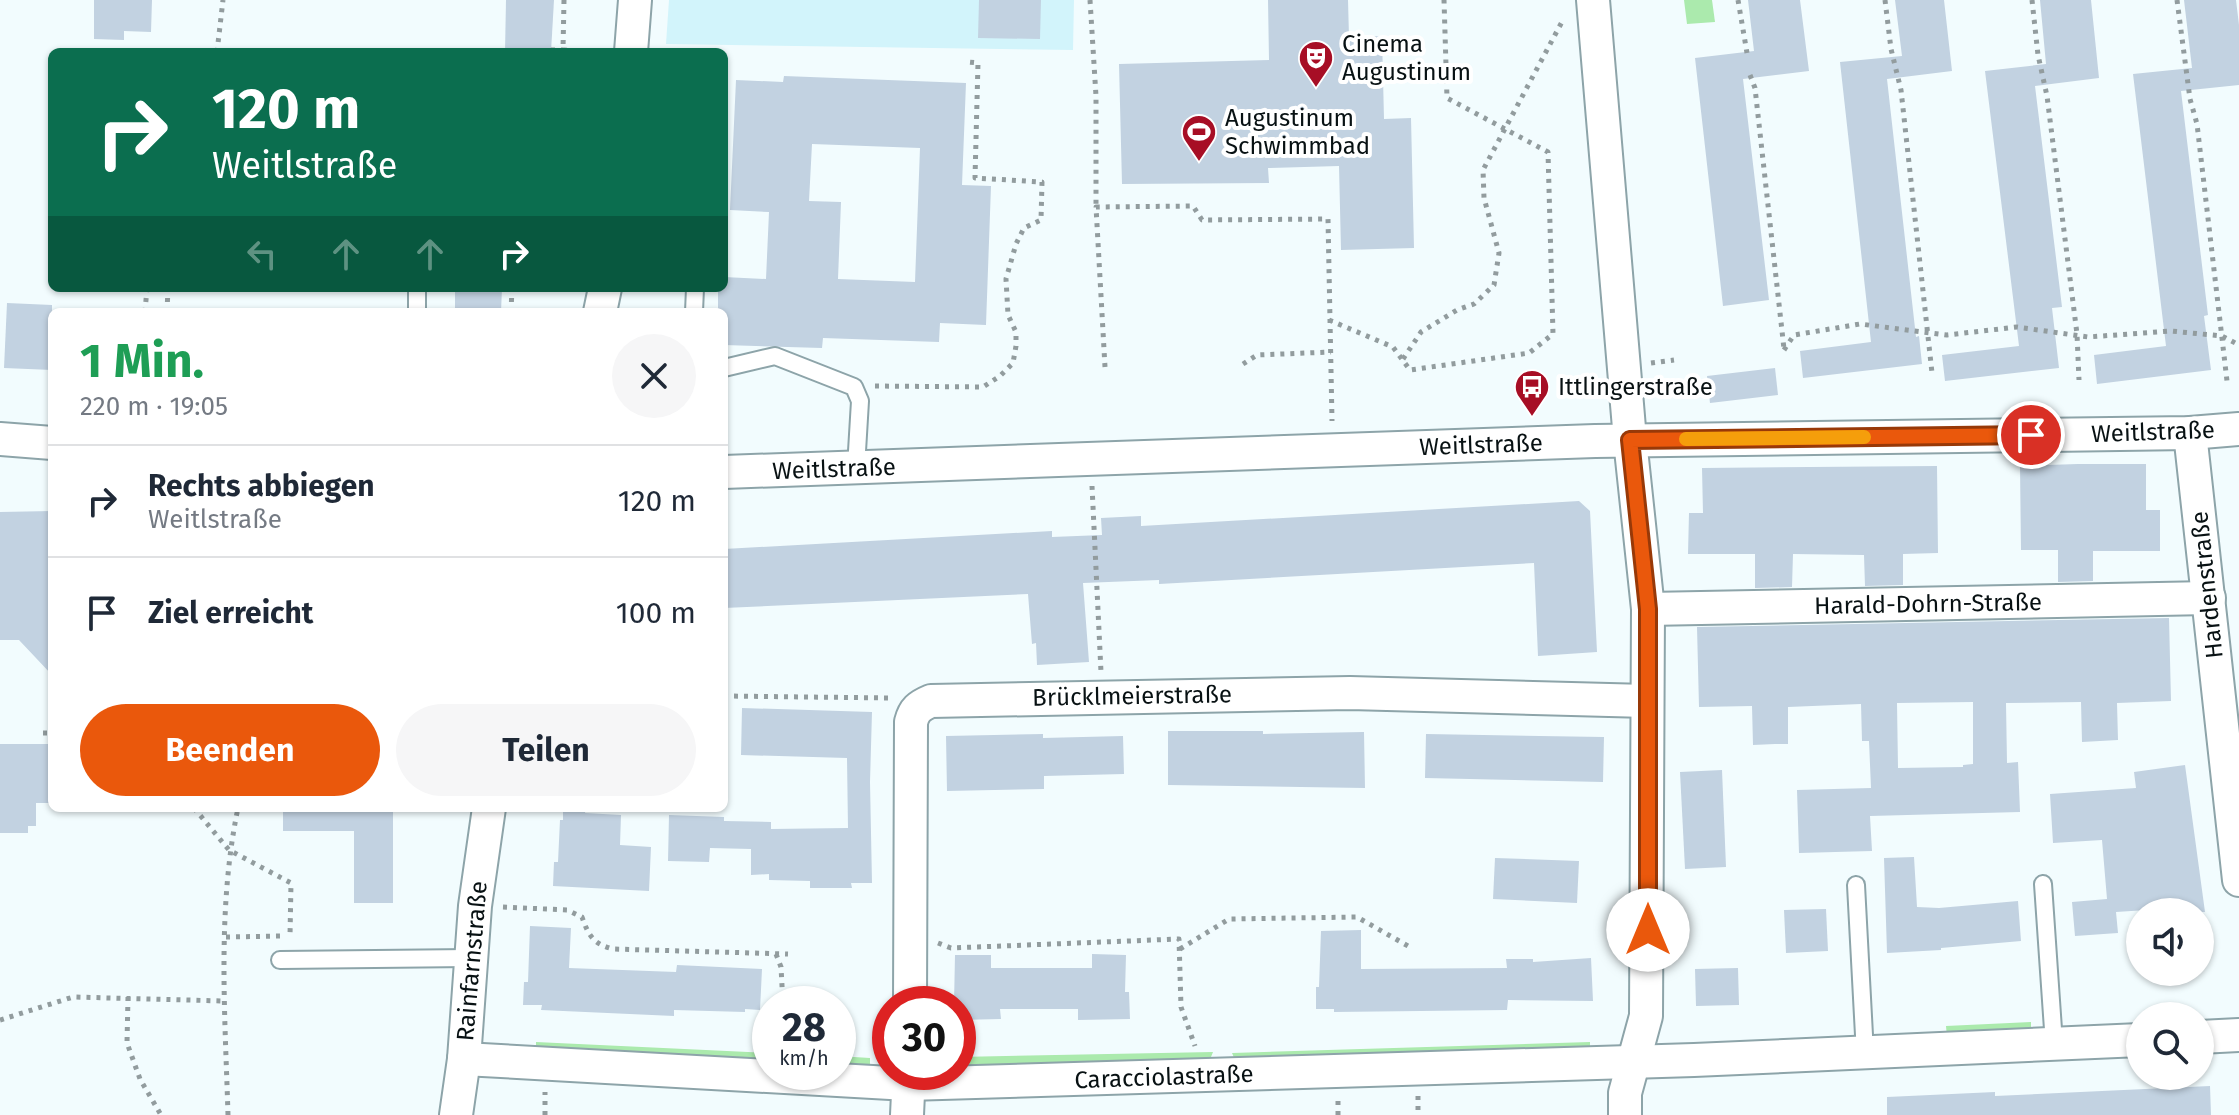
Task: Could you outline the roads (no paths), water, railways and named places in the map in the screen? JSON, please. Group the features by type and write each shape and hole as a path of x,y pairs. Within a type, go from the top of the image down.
{"street":[{"path":"631,48 635,0"},
{"path":"1582,3 1648,609 1646,1016 1625,1093 1625,1115"},
{"name":"Weitlstraße","path":"728,472 1630,440 2190,433 2239,429"},
{"name":"Hardenstraße","path":"2190,433 2239,880"},
{"path":"0,439 48,443"},
{"name":"Harald-Dohrn-Straße","path":"1648,609 2209,598"},
{"name":"Brücklmeierstraße","path":"910,986 911,722 913,712 919,705 943,699 1350,693 1647,701"},
{"name":"Rainfarnstraße","path":"456,1115 464,1059 475,906 488,812"},
{"path":"2214,1036 2239,1035"},
{"name":"Caracciolastraße","path":"976,1087 1865,1054 2126,1041"},
{"name":"Caracciolastraße","path":"464,1059 872,1087"}],"lane":[{"path":"728,367 775,356 854,387 860,401 856,468"},
{"path":"2043,884 2054,1044"},
{"path":"1856,885 1865,1054"},
{"path":"280,960 470,958"}],"place":[{"name":"Cinema Augustinum","path":"1316,89"},
{"name":"Augustinum Schwimmbad","path":"1199,163"},
{"name":"Ittlingerstraße","path":"1532,418"}]}
